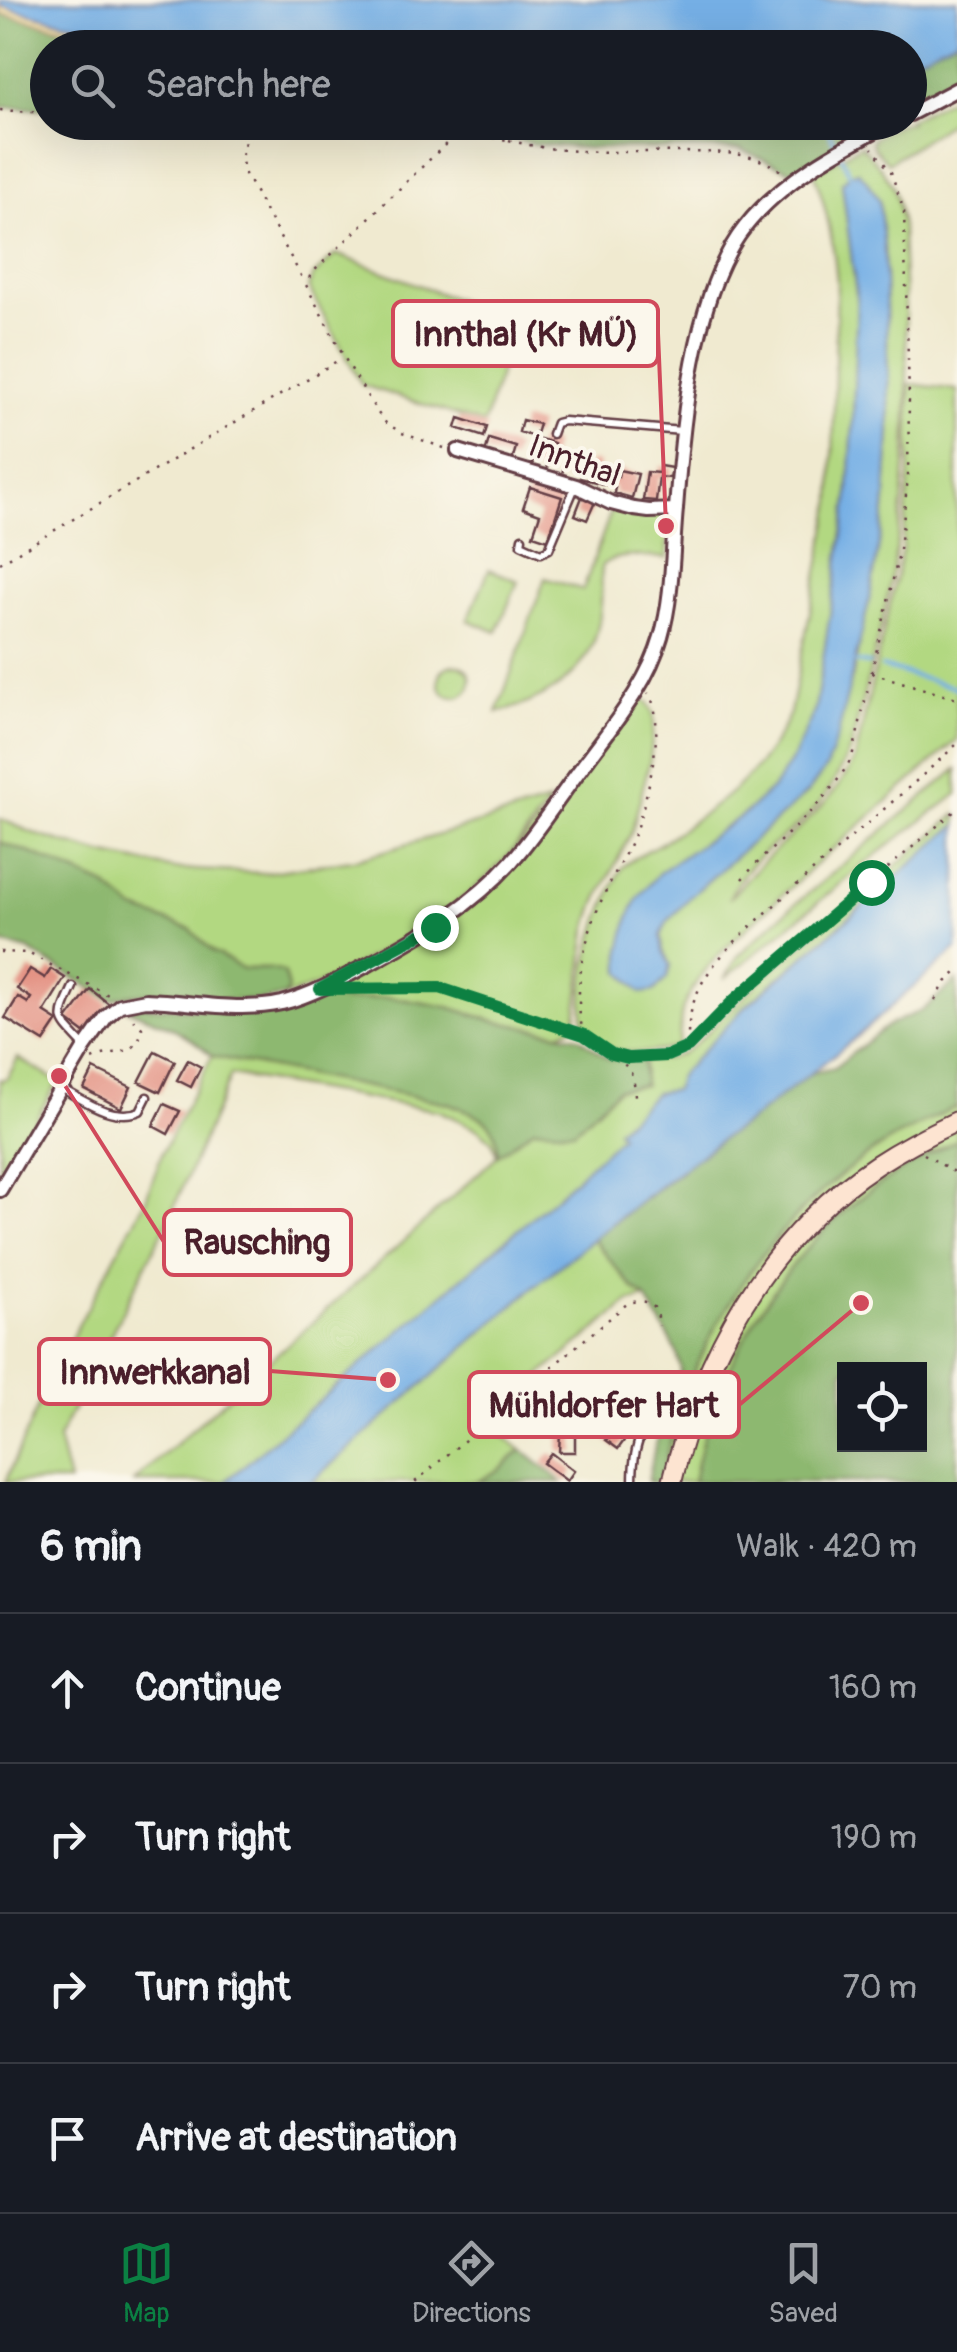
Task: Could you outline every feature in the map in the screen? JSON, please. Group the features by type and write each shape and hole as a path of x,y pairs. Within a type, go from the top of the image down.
{"main road":[{"path":"672,1482 691,1412 720,1344 772,1263 819,1211 874,1166 957,1120"}],"street":[{"path":"927,105 957,89"},
{"path":"0,1190 85,1048 119,1006 146,1000 254,1007 287,1002 320,989 435,927 489,884 518,853 618,719 653,660 664,622 672,568 684,432 702,328 726,257 746,225 793,182 859,140"},
{"name":"Innthal","path":"458,451 576,486 634,510 676,510"}],"lane":[{"path":"552,434 556,423 564,420 684,432"},
{"path":"522,538 522,544 541,552 549,549 576,486"},
{"path":"74,987 60,1015 85,1048"},
{"path":"60,1088 103,1110 127,1115 140,1110 148,1098"},
{"path":"632,1482 636,1445 647,1422"}],"path":[{"path":"0,110 30,112"},
{"path":"245,140 241,157 245,174 368,399 386,423 421,441 458,451"},
{"path":"306,284 311,274 449,140"},
{"path":"507,140 595,151 748,155 767,162 793,182"},
{"path":"742,879 821,802 852,757 900,548 905,515 909,397 904,211 891,172 866,140"},
{"path":"0,563 344,357"},
{"path":"872,673 957,699"},
{"path":"584,1035 579,999 587,946 599,907 636,830 655,748 656,709 651,696 639,685"},
{"path":"688,1047 691,1009 707,974 719,959 957,744"},
{"path":"612,1054 653,1058 688,1047 735,999 957,808"},
{"path":"0,952 16,951 42,959 104,991 139,1023 142,1032 127,1051 101,1054 88,1064"},
{"path":"935,1000 957,972"},
{"path":"320,989 440,988 584,1035 625,1064 634,1077 635,1096"},
{"path":"912,1143 957,1174"},
{"path":"415,1482 628,1303 649,1302 659,1313 659,1326"}],"green space":[{"path":"0,14 71,30 30,30 30,108 0,107"},
{"path":"957,38 957,86 927,101 927,53"},
{"path":"957,95 957,118 927,138 927,110"},
{"path":"516,140 852,140 790,171 740,149 534,144"},
{"path":"872,140 923,140 888,163 873,147"},
{"path":"861,145 885,174 898,202 907,368 902,506 887,597 848,755 821,801 756,860 729,899 827,800 855,759 902,550 909,479 910,384 957,390 957,740 720,954 686,1001 678,1045 658,1051 620,1051 586,1032 583,1015 584,978 593,940 619,873 629,862 736,788 766,755 790,713 832,501 837,282 829,227 814,173","holes":["842,183 879,200 890,432 885,511 853,675 808,792 667,922 661,935 670,965 635,987 621,971 621,950 659,873 747,812 773,788 794,756 815,710 848,501 853,426 857,300"]},
{"path":"336,254 516,322 484,424 362,385 308,287 313,276"},
{"path":"613,506 668,516 667,558 625,557 602,565 598,629 580,666 542,696 497,712 545,578 583,590"},
{"path":"489,569 518,581 497,632 468,620"},
{"path":"455,665 466,670 471,681 466,692 455,697 444,692 439,681 444,670"},
{"path":"639,698 647,702 653,713 650,760 632,831 595,905 587,930 575,1026 560,1033 389,997 346,1001 333,998 325,990 472,905"},
{"path":"957,769 957,794 724,979 738,956 774,922"},
{"path":"549,802 508,856 436,918 315,986 285,996 271,969 243,969 212,951 190,929 135,910 104,885 0,842 0,819 102,854 175,869 264,873 358,859"},
{"path":"957,814 957,825 743,1008 674,1090 618,1131 622,1136 557,1196 225,1482 134,1482 497,1156 492,1141 478,1129 439,1111 231,1075 168,1221 58,1439 69,1482 5,1482 50,1378 146,1199 162,1153 212,1056 448,1103 477,1114 491,1125 498,1154 534,1128 574,1131 618,1089 644,1085 643,1061 670,1058 694,1045 763,979"},
{"path":"0,842 104,885 135,910 190,929 212,951 243,969 284,972 288,989 285,996 241,1001 153,994 111,1000 28,950 0,943"},
{"path":"957,980 957,1106 863,1158 790,1223 758,1260 707,1343 672,1434 661,1482 648,1482 655,1446 678,1389 681,1369 676,1350 646,1298 632,1287 593,1239 811,1073 834,1068 888,1025 923,1010"},
{"path":"325,990 346,1001 389,997 579,1037 609,1059 643,1061 644,1085 618,1089 574,1131 534,1128 497,1156 491,1126 477,1115 448,1103 212,1056 173,1028 128,1010 137,1006 257,1012"},
{"path":"18,1058 58,1082 0,1179 0,1079 8,1077"},
{"path":"957,1106 957,1140 868,1194 782,1280 753,1323 726,1380 704,1437 693,1482 661,1482 672,1434 707,1343 758,1260 825,1189 863,1158"},
{"path":"957,1140 957,1482 693,1482 714,1406 729,1369 768,1299 818,1237 859,1199"},
{"path":"593,1239 632,1287 646,1298 628,1303 491,1416 486,1423 522,1450 500,1469 477,1482 311,1482 530,1290"},
{"path":"522,1450 562,1482 477,1482 500,1469"}],"sand":[{"path":"0,6 117,30 71,30 0,14"}],"water":[{"path":"0,0 957,0 957,38 927,53 927,30 116,30 0,6"},
{"path":"858,171 879,200 890,432 885,511 838,735 826,768 808,792 667,922 661,936 670,965 667,978 654,991 641,993 621,971 621,950 638,898 659,873 747,812 773,788 794,756 815,710 848,501 857,300 842,183"},
{"path":"957,825 957,949 853,1040 530,1290 311,1482 225,1482 557,1196 621,1136 617,1130 655,1093 674,1090 679,1076 744,1008"}],"building":[{"path":"459,418 487,427 484,437 456,428"},
{"path":"522,420 539,424 535,437 519,432"},
{"path":"489,439 516,447 512,461 485,453"},
{"path":"540,439 554,443 546,472 531,467"},
{"path":"591,461 599,463 597,471 618,477 619,470 638,474 632,498 614,493 615,487 561,477 565,463 588,469"},
{"path":"660,466 672,468 670,478 659,477 656,501 643,500 647,472 659,473"},
{"path":"530,487 562,497 548,540 533,535 540,514 523,508"},
{"path":"582,497 595,502 587,520 575,515"},
{"path":"30,969 45,978 51,969 65,978 44,1012 58,1021 44,1042 5,1018 18,997 28,1003 31,998 17,989"},
{"path":"90,989 109,1004 86,1034 67,1020"},
{"path":"155,1051 175,1061 160,1092 139,1082"},
{"path":"188,1060 201,1067 191,1087 177,1080"},
{"path":"94,1069 131,1087 121,1108 84,1089"},
{"path":"164,1104 180,1111 168,1134 153,1126"},
{"path":"627,1397 645,1410 618,1449 606,1440 615,1429 607,1423"},
{"path":"560,1432 575,1432 575,1452 559,1452"},
{"path":"551,1453 574,1471 567,1481 543,1463"}],"waterway":[{"path":"833,140 837,148"},
{"path":"841,156 850,174"},
{"path":"856,662 869,664"},
{"path":"882,667 957,688"}],"place":[{"name":"Innthal (Kr MÜ)","path":"666,526"},
{"name":"Rausching","path":"59,1076"},
{"name":"Mühldorfer Hart","path":"861,1303"},
{"name":"Innwerkkanal","path":"388,1380"}],"route":[{"path":"435,927 320,989 440,988 584,1035 612,1054 653,1058 688,1047 735,999 871,882"}]}
